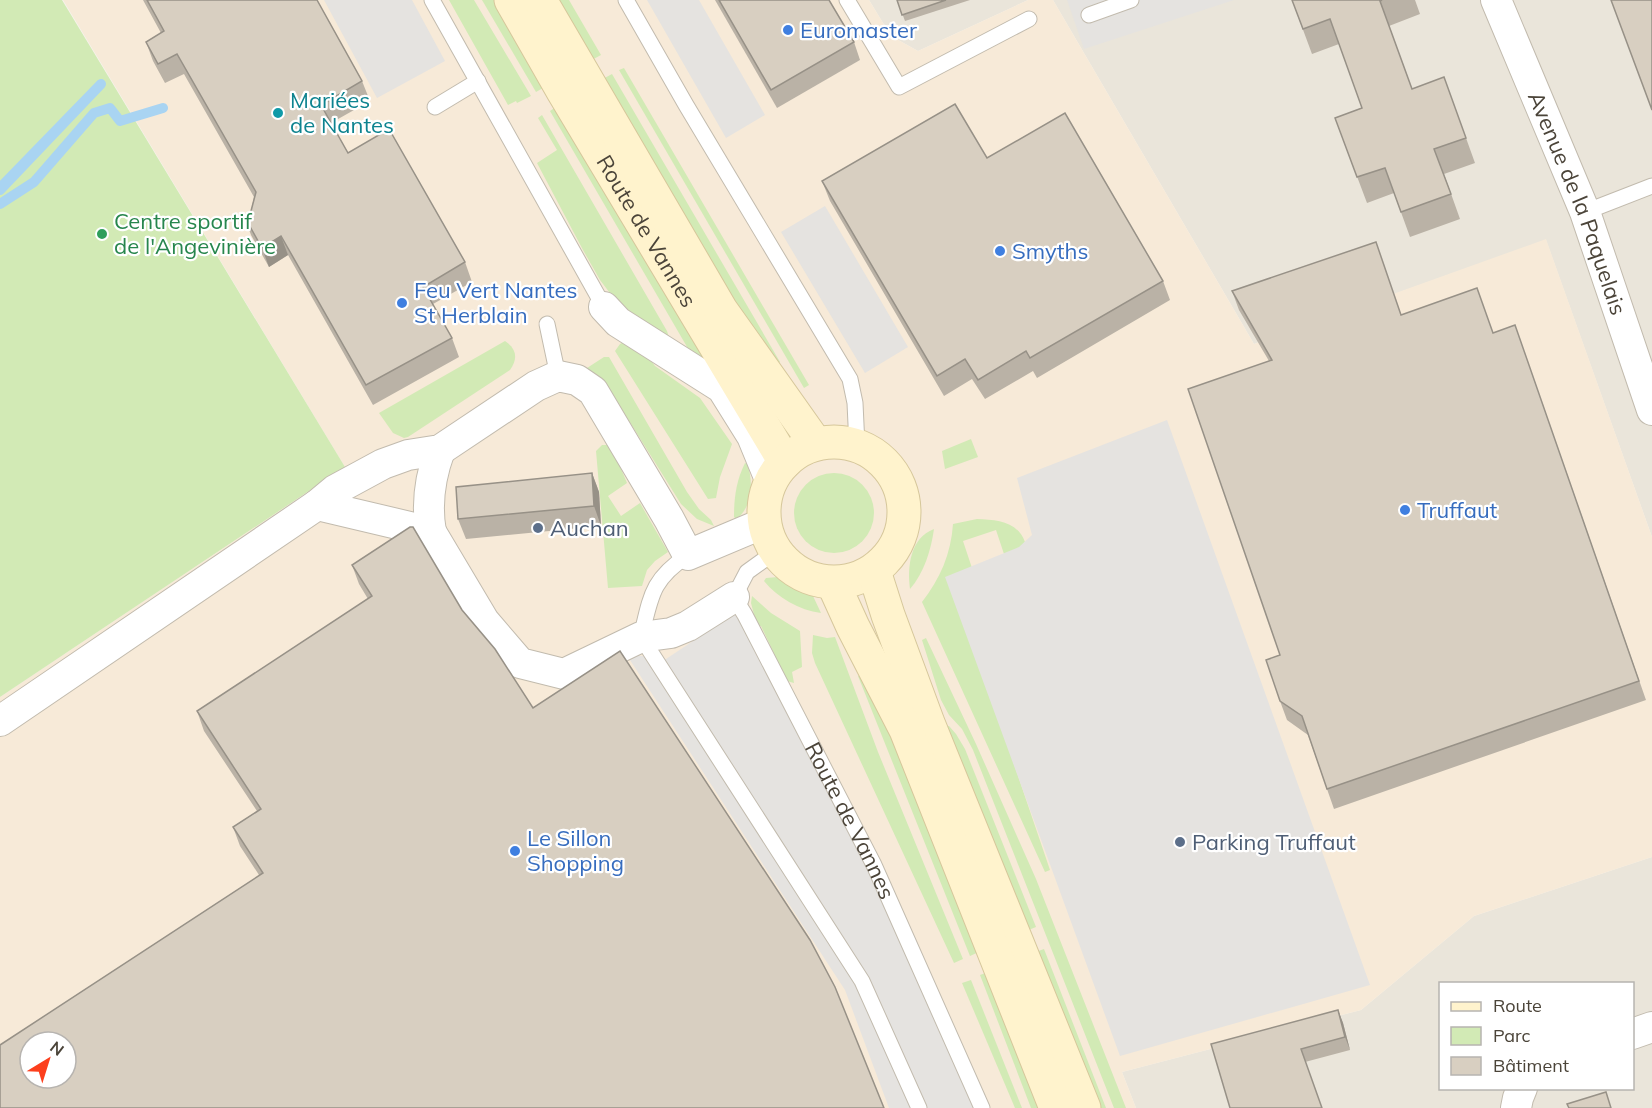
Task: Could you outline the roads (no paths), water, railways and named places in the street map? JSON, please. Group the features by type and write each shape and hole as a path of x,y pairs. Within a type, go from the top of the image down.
{"main road":[{"name":"Route de Vannes","path":"511,0 778,472"},
{"name":"Route de Vannes","path":"540,0 721,310 816,444"},
{"path":"841,442 857,446 875,455 889,468 900,486 904,506 903,529 897,543 885,561 874,571 855,580 833,583 811,579 798,573 770,537 764,507 778,472 800,451 816,444 841,442"},
{"path":"874,571 928,723 1084,1108"},
{"path":"833,583 906,730 1056,1108"}],"street":[{"name":"Avenue de la Paquelais","path":"1496,0 1585,212 1652,410"},
{"path":"604,308 618,322 722,388 778,472"},
{"path":"0,721 317,505 335,490 383,464 408,454 440,450 536,386 558,376 577,380 593,391 688,555 770,537"},
{"path":"440,450 432,472 428,515 431,532 484,621 520,663 564,674 641,637 671,633 688,626 734,597"},
{"path":"317,505 431,532"},
{"path":"1634,1033 1652,1027"},
{"path":"1516,1108 1522,1090"}],"lane":[{"path":"432,0 604,308"},
{"path":"626,0 849,379 855,403 857,446"},
{"path":"847,0 899,87 1029,19"},
{"path":"1089,15 1131,0"},
{"path":"435,107 478,81"},
{"path":"1585,212 1652,186"},
{"path":"547,324 558,376"},
{"path":"734,597 770,537"},
{"path":"688,555 668,568 651,593 641,637 862,981 919,1108"},
{"name":"Route de Vannes","path":"734,597 874,865 982,1108"}],"waterway":[{"path":"0,188 101,84 0,190"},
{"path":"0,204 34,182 94,113 110,108 120,121 163,108"}],"place":[{"name":"Euromaster","path":"788,30"},
{"name":"Mariées de Nantes","path":"278,113"},
{"name":"Centre sportif de l'Angevinière","path":"102,234"},
{"name":"Smyths","path":"1000,251"},
{"name":"Feu Vert Nantes St Herblain","path":"402,303"},
{"name":"Truffaut","path":"1405,510"},
{"name":"Auchan","path":"538,528"},
{"name":"Parking Truffaut","path":"1180,842"},
{"name":"Le Sillon Shopping","path":"515,851"}]}
